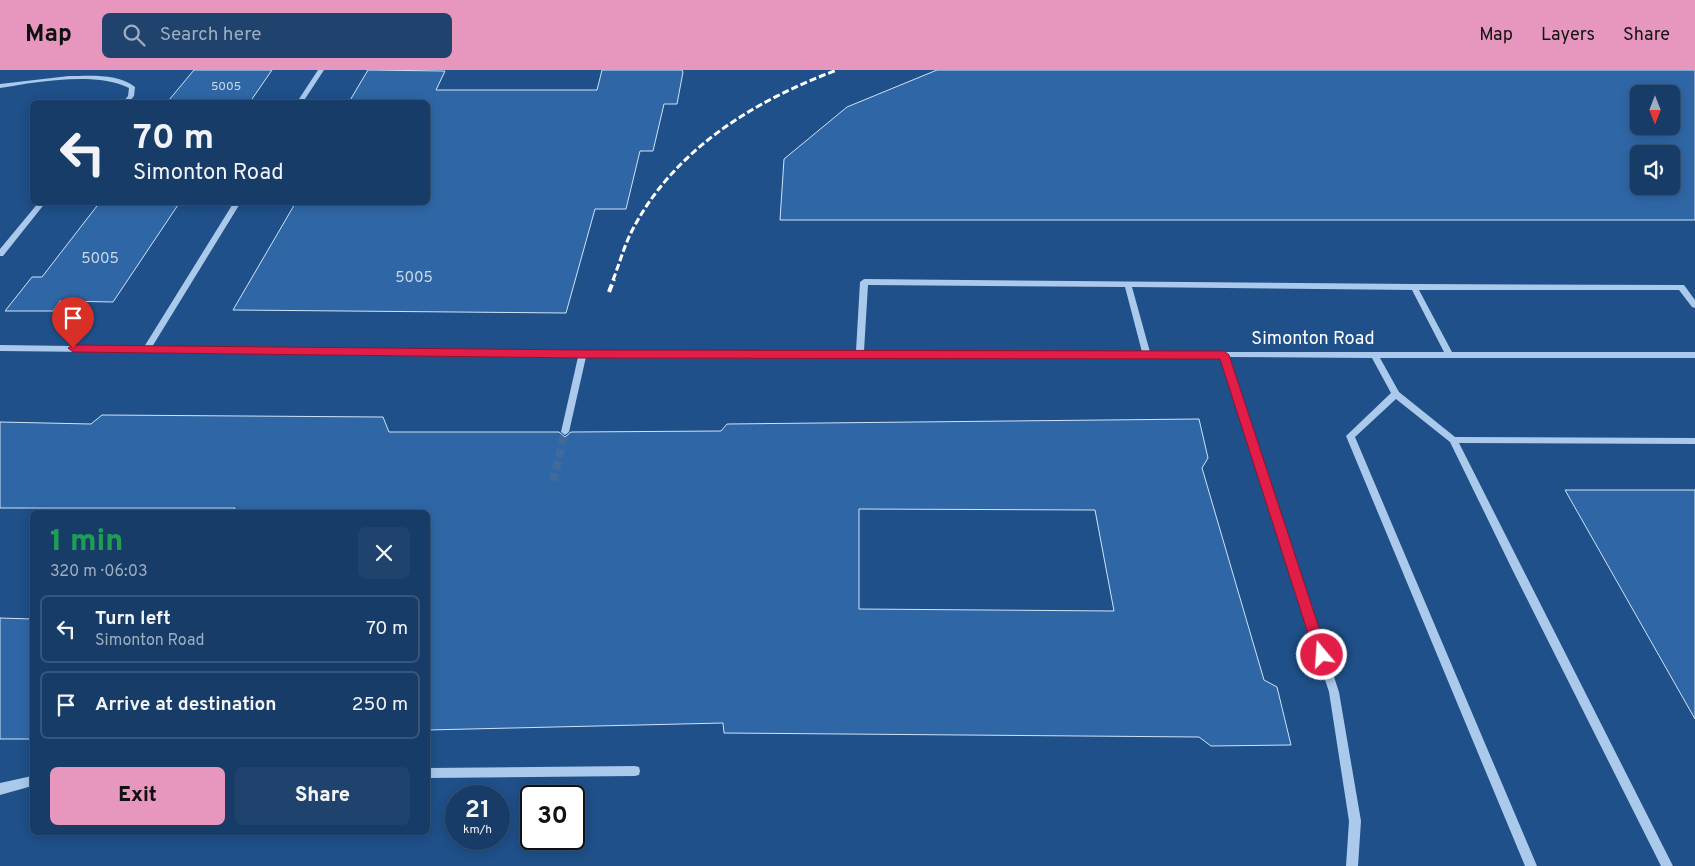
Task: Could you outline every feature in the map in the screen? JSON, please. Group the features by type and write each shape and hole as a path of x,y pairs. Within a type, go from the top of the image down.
{"street":[{"path":"0,86 66,75 103,75 128,82 132,87 131,96 128,100"},
{"path":"0,254 41,205"},
{"path":"147,349 236,205"},
{"path":"860,355 864,282 1681,288 1695,305"},
{"path":"1128,284 1147,355"},
{"path":"1414,287 1450,355"},
{"name":"Simonton Road","path":"0,348 583,354 1695,355"},
{"path":"565,432 583,354"},
{"path":"1224,355 1334,692 1355,821 1352,866"},
{"path":"1375,355 1396,394 1453,440 1695,441"},
{"path":"1396,394 1350,436 1531,866"},
{"path":"430,773 635,770"},
{"path":"0,789 30,782"}],"lane":[{"path":"301,100 321,70"},
{"path":"1453,440 1514,566 1667,866"}],"building":[{"path":"194,70 272,70 251,100 169,100"},
{"path":"368,70 445,71 436,90 597,90 602,70 682,70 683,72 677,104 664,104 653,151 640,151 626,209 595,209 566,313 233,310 294,205 430,205 430,100 350,100"},
{"path":"937,70 1695,70 1695,220 780,220 784,159 847,107"},
{"path":"98,205 178,205 113,302 60,301 53,311 5,311 32,277 42,277"},
{"path":"102,415 383,417 389,432 559,432 565,437 571,432 721,431 727,424 1199,419 1208,458 1202,468 1264,680 1277,687 1291,745 1211,746 1199,737 724,733 723,723 430,730 430,510 0,508 0,422 91,424","holes":["859,509 1095,510 1114,611 859,609"]},
{"path":"1565,490 1695,490 1695,719"},
{"path":"0,618 30,619 30,739 0,739"}],"tunnel":[{"path":"553,481 565,432"}],"railway":[{"path":"613,280 631,233 651,199 672,173 695,151 721,130 748,112 777,96 837,70"},
{"path":"609,292 614,279"}],"route":[{"path":"73,348 583,354 1224,355 1322,655"}]}
